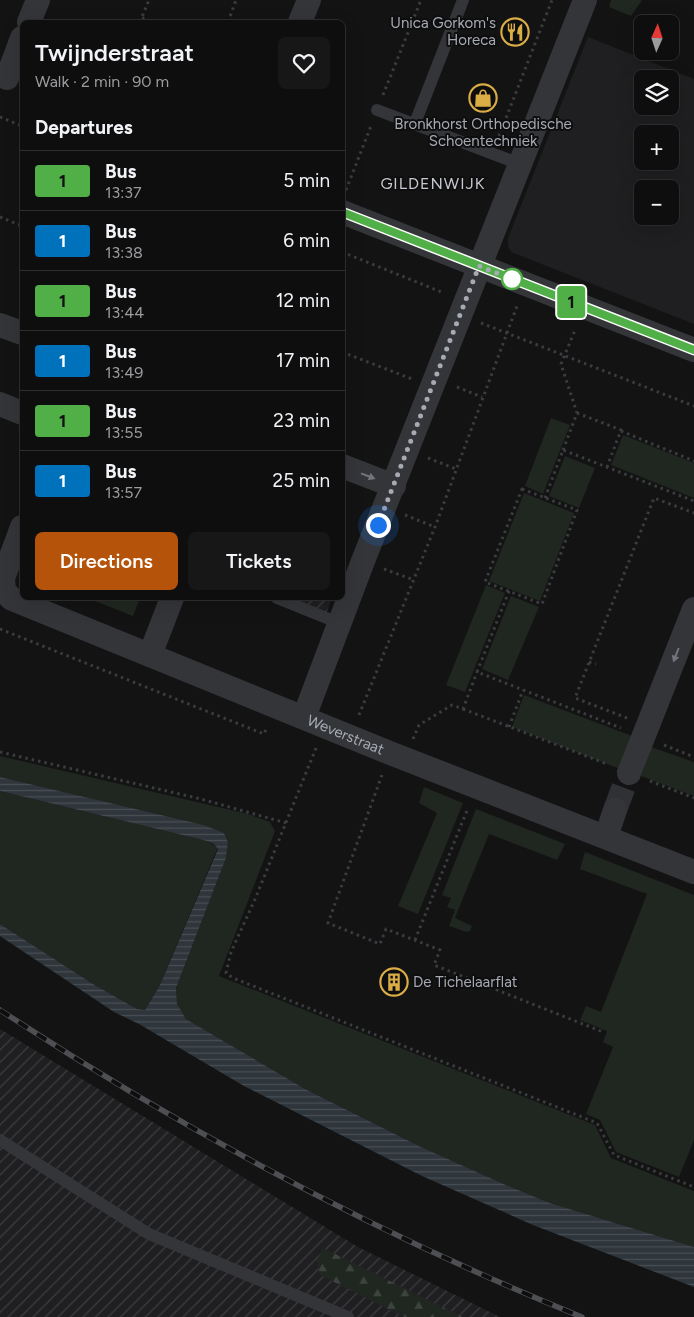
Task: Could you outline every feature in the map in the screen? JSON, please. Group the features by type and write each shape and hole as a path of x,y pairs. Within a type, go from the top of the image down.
{"street":[{"path":"30,20 38,0"},
{"path":"301,20 308,0"},
{"path":"314,722 339,623 585,0"},
{"path":"10,79 20,45"},
{"path":"345,213 694,350"},
{"path":"0,325 20,332"},
{"path":"0,404 20,411"},
{"path":"345,468 390,496"},
{"name":"Weverstraat","path":"20,532 6,571 3,587 4,591 12,599 390,753 694,872"},
{"path":"150,655 171,600"},
{"path":"629,773 694,609"},
{"path":"606,837 615,810"}],"lane":[{"path":"415,123 463,0"},
{"path":"378,110 520,164"},
{"path":"282,600 339,623"},
{"path":"0,1140 149,1234 348,1317"}],"path":[{"path":"148,20 142,18 149,0"},
{"path":"229,20 236,0"},
{"path":"492,153 552,0"},
{"path":"0,118 20,125"},
{"path":"0,217 20,225"},
{"path":"345,253 454,297 449,310 460,315 694,406"},
{"path":"358,718 435,527 506,333 526,285"},
{"path":"545,498 577,413 561,364 574,329 583,333"},
{"path":"345,353 432,387"},
{"path":"577,413 694,462"},
{"path":"607,467 621,430"},
{"path":"408,450 456,469"},
{"path":"563,450 694,501"},
{"path":"522,489 577,510 542,604 509,591 485,582 522,489"},
{"path":"390,496 435,527"},
{"path":"694,514 654,498 575,698 645,731 694,757"},
{"path":"639,535 645,537"},
{"path":"363,561 414,580"},
{"path":"463,709 509,591"},
{"path":"615,598 621,600"},
{"path":"0,629 264,734 270,720"},
{"path":"589,662 596,664"},
{"path":"477,672 523,690 645,731"},
{"path":"509,727 523,690"},
{"path":"413,739 418,725 452,705 694,798"},
{"path":"314,722 286,823 231,952 226,973 242,982 597,1122 614,1155 694,1187"},
{"path":"0,752 201,799 286,823"},
{"path":"390,753 328,923 380,944 386,929 415,940 440,950 434,965 603,1032"},
{"path":"415,940 477,787"}],"shaded area":[{"path":"588,37 634,55 634,60 646,60 671,70 634,70 634,115 679,115 679,73 694,79 694,324 511,252 508,246 508,238"},
{"path":"290,600 331,600 326,614"},
{"path":"0,777 204,825 224,833 228,842 226,858 176,988 177,1004 186,1019 307,1090 419,1146 550,1203 694,1247 694,1287 533,1225 422,1176 244,1086 139,1024 114,1012 0,936 0,924 93,984 137,1009 145,1010 160,985 218,849 214,844 207,841 0,791"},
{"path":"0,1029 358,1247 500,1317 0,1317"}],"green space":[{"path":"611,0 642,0 631,16 609,7"},
{"path":"551,418 570,425 543,494 525,486"},
{"path":"623,435 694,463 694,498 611,465"},
{"path":"565,456 595,468 579,508 549,496"},
{"path":"524,493 574,513 540,601 489,581"},
{"path":"486,585 505,593 465,692 446,685"},
{"path":"511,596 539,607 508,680 482,669"},
{"path":"92,600 139,600 133,616"},
{"path":"524,695 632,736 620,769 512,727"},
{"path":"651,747 694,762 694,796 641,776"},
{"path":"0,756 248,814 270,822 275,831 219,976 595,1125 611,1158 694,1191 694,1247 550,1203 419,1146 307,1090 186,1019 177,1004 176,988 226,858 228,842 224,833 204,825 0,777"},
{"path":"424,787 463,803 418,914 398,906 437,813 419,803"},
{"path":"0,791 207,841 218,847 160,985 145,1010 137,1009 93,984 0,924"},
{"path":"476,809 565,844 557,860 489,834 455,918 472,926 470,931 466,932 449,926 455,910 447,907 451,898 442,895"},
{"path":"585,852 694,895 694,1140 679,1177 616,1152 600,1120 586,1114 613,1047 603,1042 607,1031 580,1020 586,1006 601,1012 647,894 580,869"},
{"path":"323,1248 463,1317 404,1317 320,1275 317,1261"}],"tunnel":[{"path":"615,810 629,773"}],"railway":[{"path":"0,1010 140,1097 284,1178 431,1251 582,1317"}],"bus line":[{"name":"1","path":"345,213 694,350"}],"place":[{"name":"Unica Gorkom's Horeca","path":"515,32"},
{"name":"Bronkhorst Orthopedische Schoentechniek","path":"483,98"},
{"name":"De Tichelaarflat","path":"394,982"}],"district":[{"name":"GILDENWIJK","path":"433,183"}],"route":[{"path":"378,525 479,266 512,279"}]}
